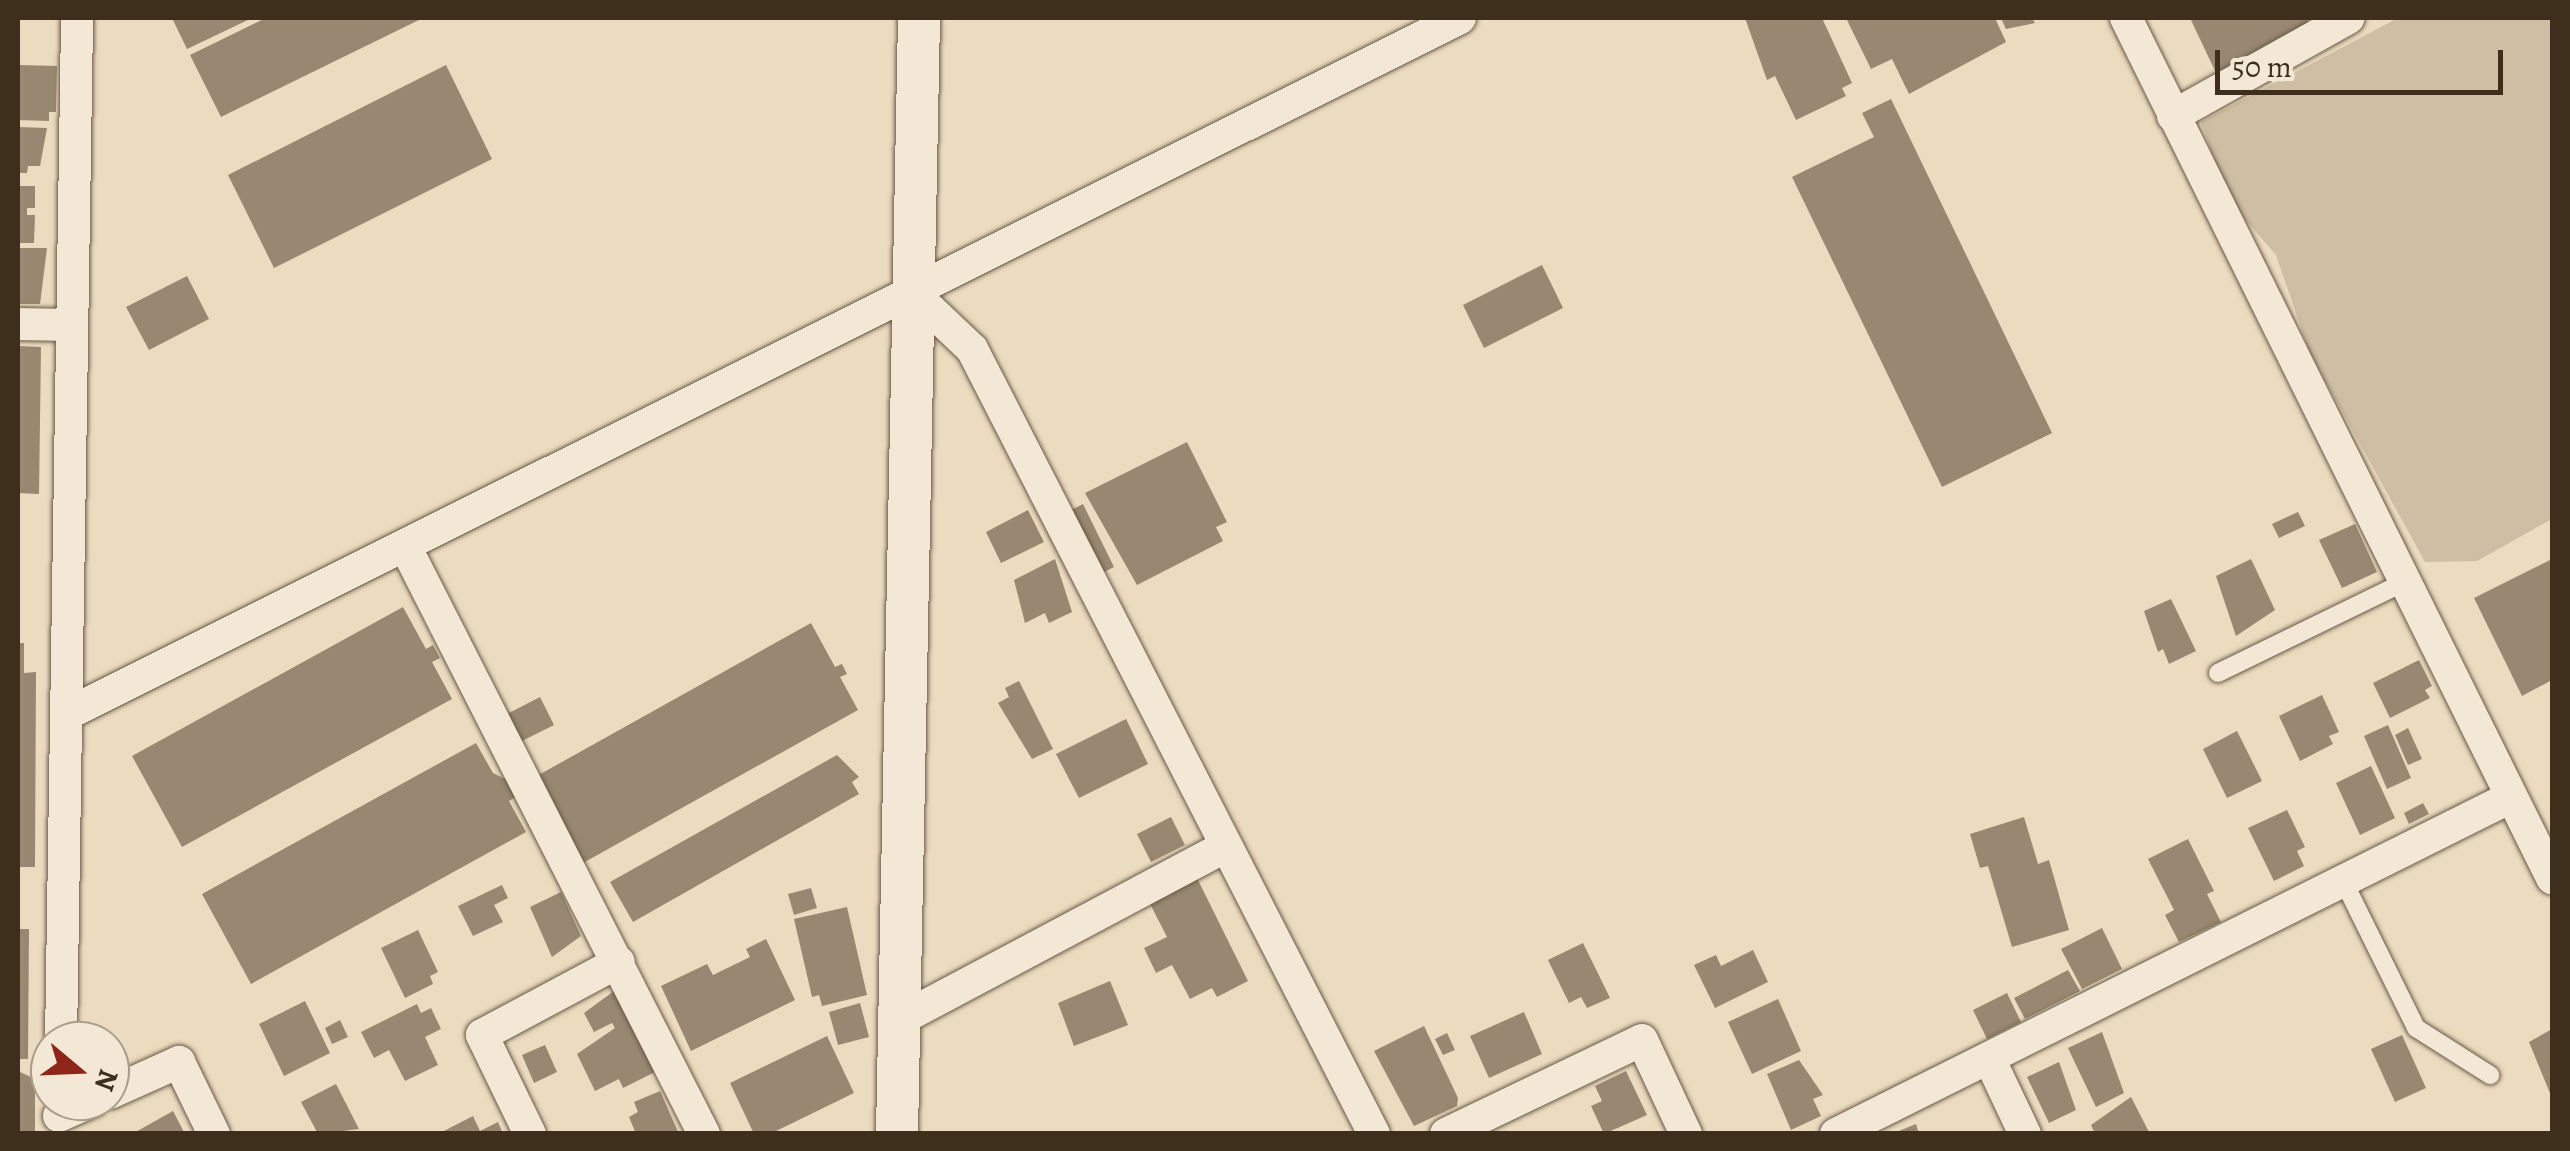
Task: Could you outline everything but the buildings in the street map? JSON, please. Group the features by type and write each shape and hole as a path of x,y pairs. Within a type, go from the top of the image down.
{"street":[{"path":"61,1021 77,18"},
{"path":"897,1134 919,18"},
{"path":"69,713 1460,18"},
{"path":"2126,18 2409,580 2552,878"},
{"path":"2173,116 2348,18"},
{"path":"914,294 972,350 1374,1134"},
{"path":"18,324 70,325"},
{"path":"405,546 704,1134"},
{"path":"1836,1134 2511,797"},
{"path":"899,1020 1226,846"},
{"path":"530,1134 482,1034 619,962"},
{"path":"1446,1134 1642,1040 1686,1134"},
{"path":"1989,1058 2025,1134"},
{"path":"130,1084 178,1062 214,1134"}],"lane":[{"path":"2218,674 2409,580"},
{"path":"2344,882 2416,1028 2490,1074"}],"shaded area":[{"path":"2398,18 2552,18 2552,519 2477,561 2425,562 2309,351 2276,255 2229,201 2201,122"}]}
